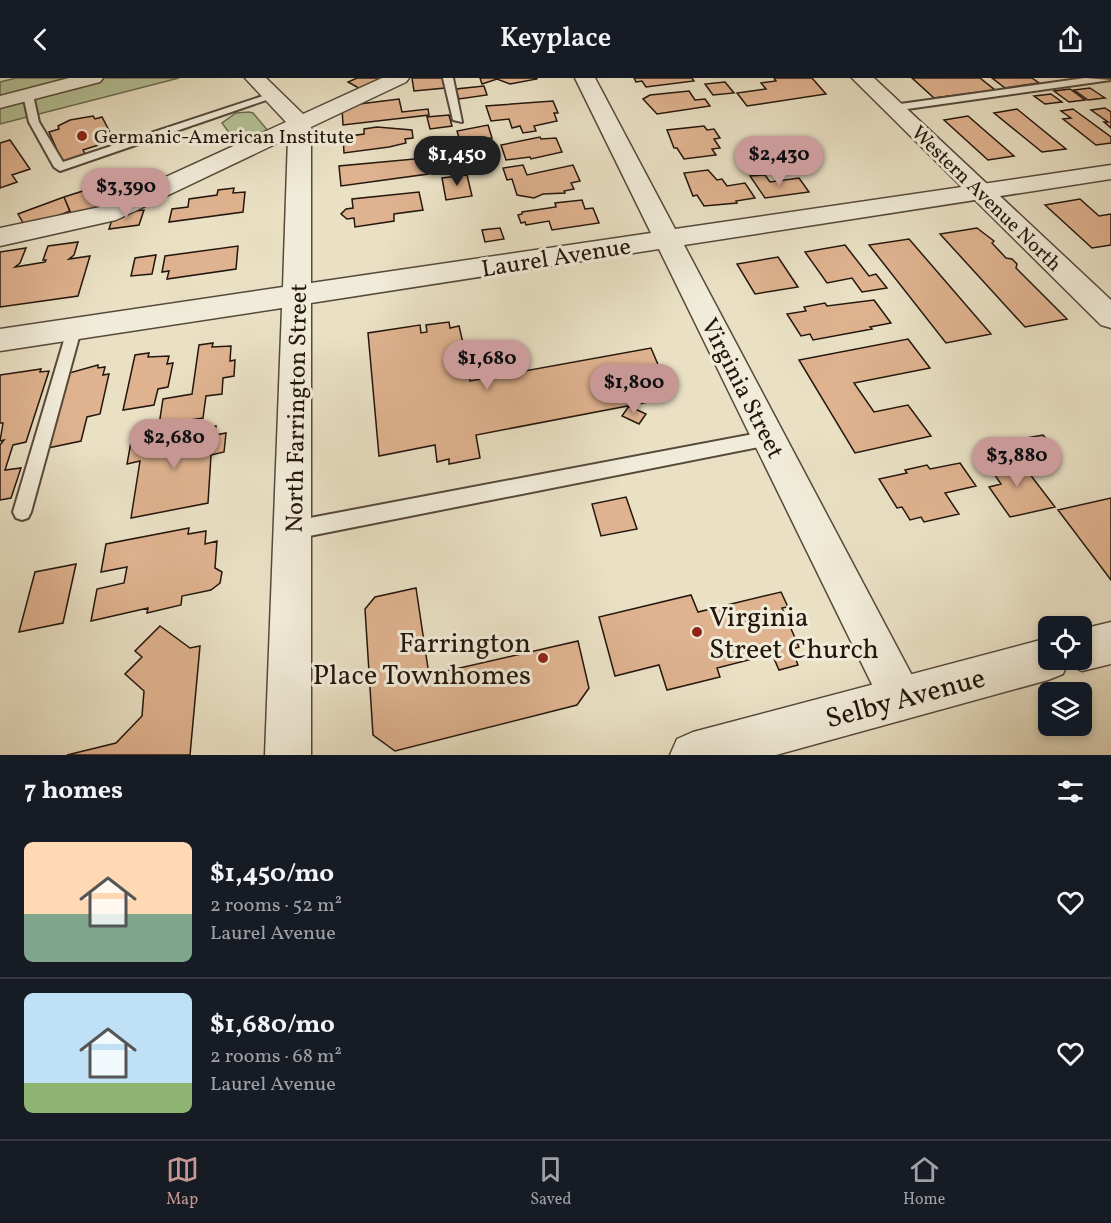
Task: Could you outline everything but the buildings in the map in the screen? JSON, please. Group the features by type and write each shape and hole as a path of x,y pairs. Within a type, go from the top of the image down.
{"street":[{"path":"0,102 93,78"},
{"path":"0,237 107,214 399,78"},
{"name":"Virginia Street","path":"585,78 902,698"},
{"name":"Western Avenue North","path":"862,78 1111,317"},
{"path":"264,87 300,124"},
{"name":"North Farrington Street","path":"288,755 300,124"},
{"name":"Laurel Avenue","path":"0,340 298,297 1111,172"},
{"path":"1092,648 1111,643"},
{"name":"Selby Avenue","path":"693,755 1038,662"}],"lane":[{"path":"448,78 458,120"},
{"path":"893,108 1107,78"},
{"path":"28,95 34,122 60,167 264,87"},
{"path":"22,512 74,330"},
{"path":"294,530 769,438"}],"green space":[{"path":"16,78 179,78 0,124 0,82"},
{"path":"236,113 253,113 269,132 238,145 222,123"}],"place":[{"name":"Germanic-American Institute","path":"82,136"},
{"name":"Virginia Street Church","path":"697,632"},
{"name":"Farrington Place Townhomes","path":"543,658"}]}
